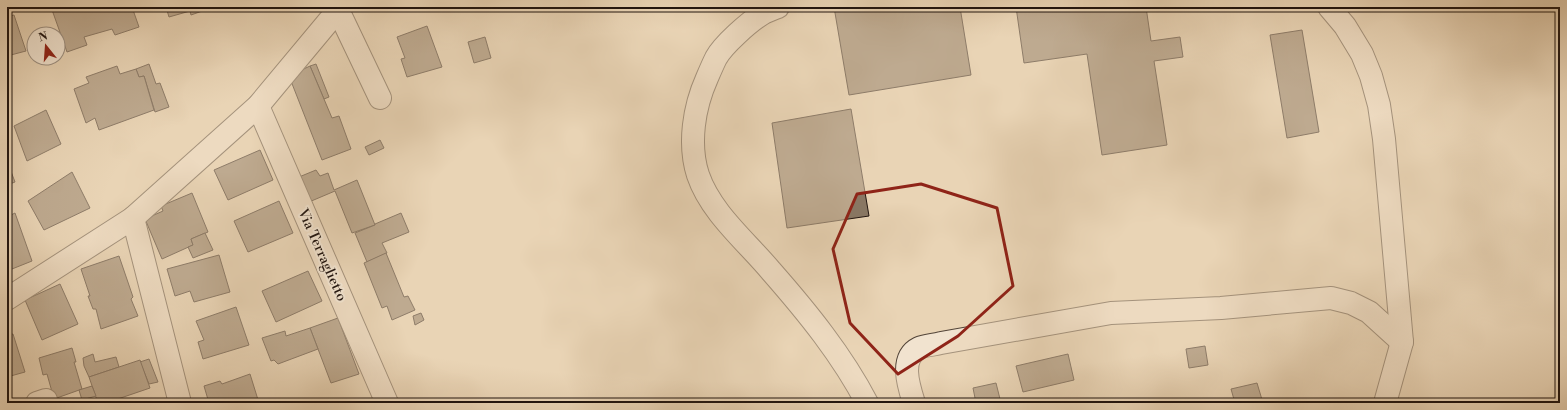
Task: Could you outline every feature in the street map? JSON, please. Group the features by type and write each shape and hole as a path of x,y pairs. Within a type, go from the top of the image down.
{"street":[{"path":"778,7 761,15 739,32 716,57 703,88 695,120 693,148 698,175 709,198 725,220 772,272 837,351 867,403"},
{"path":"1329,7 1344,26 1362,54 1371,76 1379,105 1384,139 1402,342 1385,403"},
{"path":"7,299 133,218 258,106 338,9 380,98"},
{"name":"Via Terraglietto","path":"258,106 387,403"},
{"path":"133,218 180,403"},
{"path":"914,403 907,369 910,356 919,348 1111,313 1229,308 1331,298 1351,303 1369,312 1402,342"}],"highlighted area":[{"path":"921,184 997,208 1013,286 958,336 898,374 850,323 833,249 857,194"}],"building":[{"path":"51,7 132,7 139,27 115,35 112,29 84,37 87,45 67,52 66,26 58,26"},
{"path":"166,7 204,7 205,10 191,15 190,11 169,17"},
{"path":"834,7 960,7 971,75 849,95"},
{"path":"1016,7 1146,7 1151,41 1180,37 1183,57 1154,61 1167,145 1102,155 1087,54 1024,63"},
{"path":"14,15 26,51 7,56 7,17"},
{"path":"427,26 442,67 407,77 401,59 405,58 397,37"},
{"path":"1302,30 1319,132 1287,138 1270,35"},
{"path":"485,37 491,58 474,63 468,42"},
{"path":"149,64 156,84 160,83 169,107 155,112 144,76 139,77 136,69"},
{"path":"316,64 329,97 324,99 310,66"},
{"path":"117,66 120,74 136,69 139,77 144,76 154,110 99,130 95,118 86,123 74,89 89,83 86,77"},
{"path":"310,66 332,118 339,116 351,149 322,160 289,76"},
{"path":"851,109 869,216 787,228 772,123"},
{"path":"46,110 61,144 27,161 14,126"},
{"path":"380,140 384,148 369,155 365,147"},
{"path":"260,150 273,180 228,200 214,170"},
{"path":"7,161 15,182 7,185"},
{"path":"316,170 320,176 328,173 334,190 357,180 375,225 352,233 335,191 309,202 299,177"},
{"path":"72,172 90,208 44,230 28,201"},
{"path":"192,193 208,232 191,239 193,245 162,259 145,219 163,211 161,206"},
{"path":"279,201 293,233 248,252 234,221"},
{"path":"15,213 32,261 7,271 7,217"},
{"path":"401,213 409,232 382,243 387,253 367,262 355,233"},
{"path":"205,233 213,250 193,258 188,247 193,245 191,239"},
{"path":"386,253 404,297 408,296 415,310 392,320 387,306 382,308 364,263"},
{"path":"219,255 230,292 194,302 190,291 175,296 167,269"},
{"path":"119,256 133,297 131,299 138,316 101,329 96,309 93,309 88,296 90,296 81,269"},
{"path":"308,271 322,301 276,322 262,291"},
{"path":"60,284 78,324 42,340 25,300"},
{"path":"236,307 249,345 203,359 198,342 204,340 196,321"},
{"path":"421,313 424,320 415,325 413,316"},
{"path":"338,318 359,374 331,383 310,328"},
{"path":"310,328 318,349 278,364 274,360 271,361 262,338 285,331 286,336"},
{"path":"13,334 25,372 7,377 7,335"},
{"path":"1205,346 1208,365 1189,368 1186,349"},
{"path":"72,348 76,362 74,362 82,389 54,399 47,374 43,375 39,358"},
{"path":"93,354 95,362 116,357 119,367 89,377 84,366 83,358"},
{"path":"1068,354 1074,380 1023,392 1016,366"},
{"path":"149,359 158,382 149,384 140,362"},
{"path":"140,360 150,388 106,403 98,403 89,377"},
{"path":"250,374 259,403 209,403 204,386 220,381 222,384"},
{"path":"996,383 1001,403 976,403 973,388"},
{"path":"1257,383 1263,403 1235,403 1231,389"},
{"path":"92,386 96,396 82,400 79,390"},
{"path":"365,400 366,403 351,403"}]}
